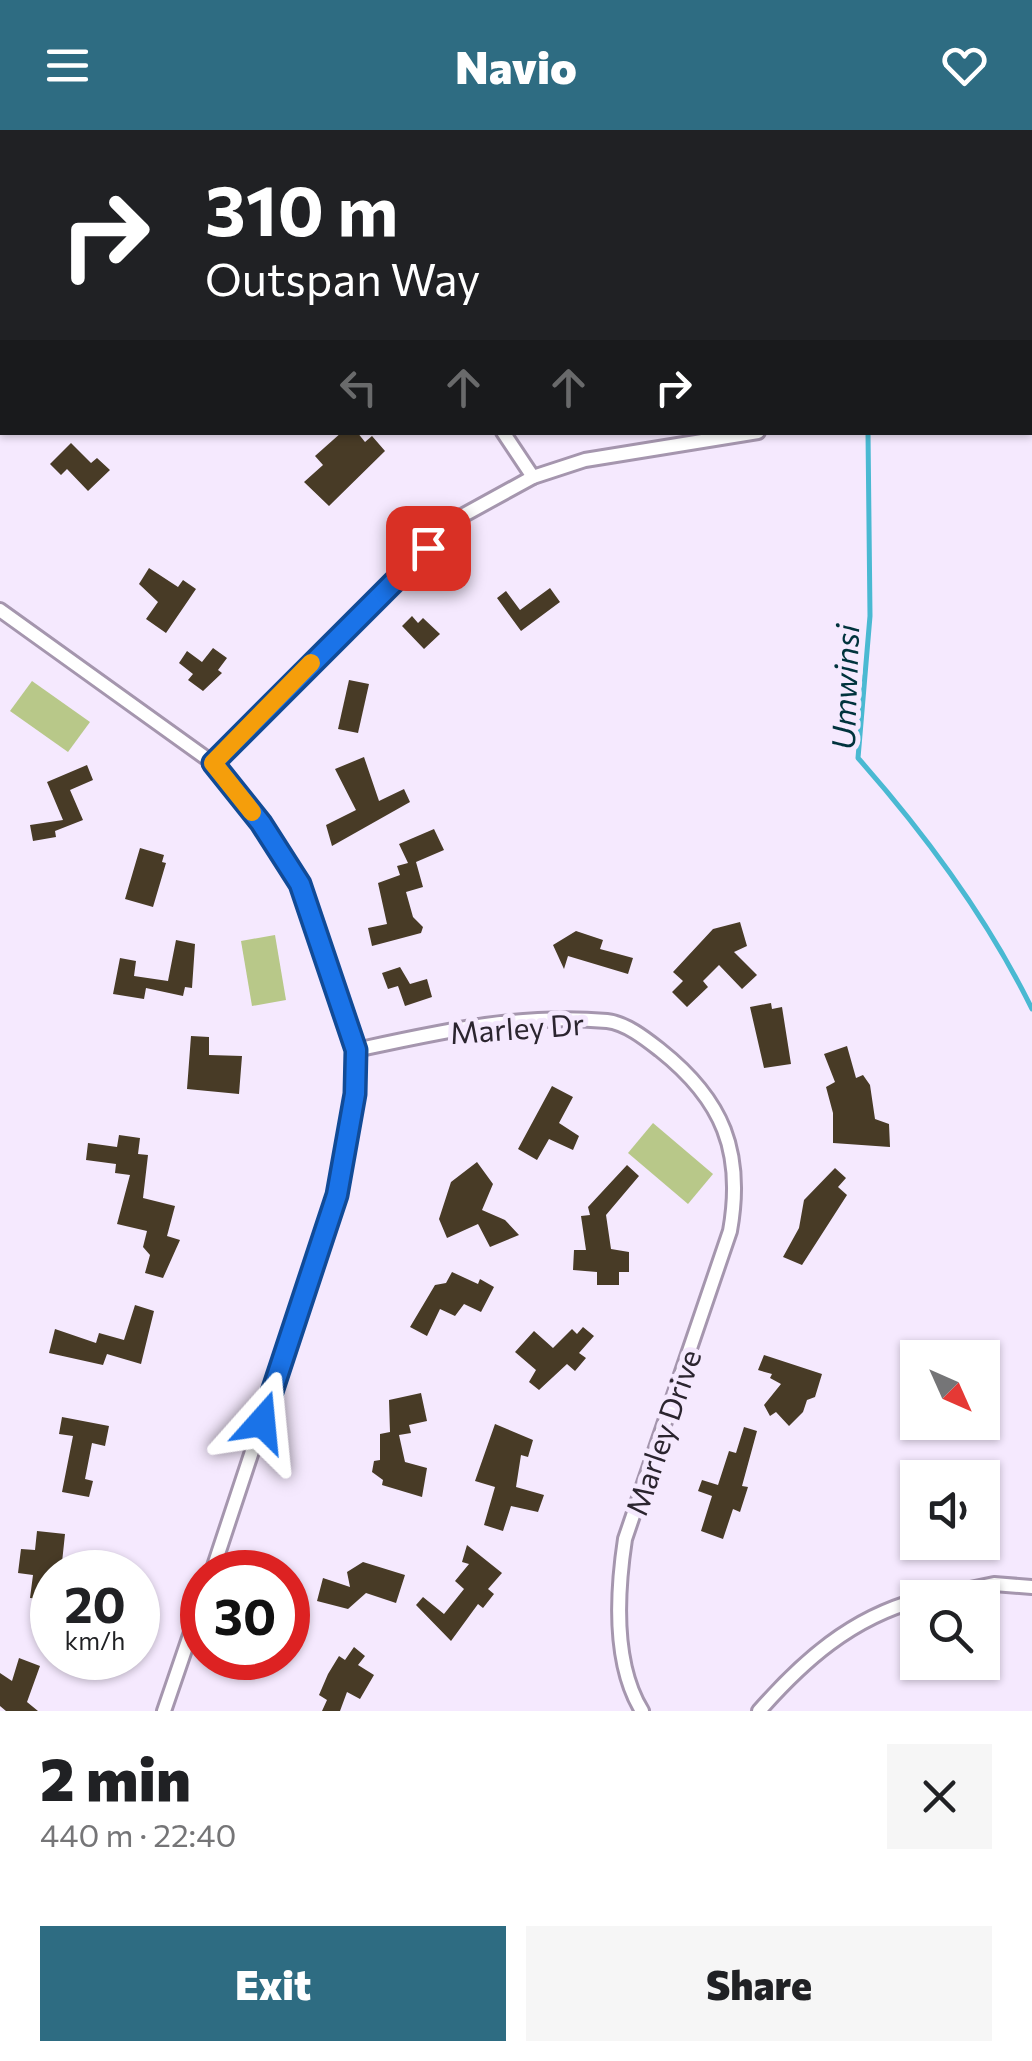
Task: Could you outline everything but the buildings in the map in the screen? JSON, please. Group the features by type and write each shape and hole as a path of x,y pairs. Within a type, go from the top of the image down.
{"street":[{"path":"505,435 533,477"},
{"path":"213,763 452,525 533,477 598,458 740,435"},
{"path":"0,610 213,763 261,823 300,884 356,1050 355,1094 337,1195 219,1550"},
{"name":"Marley Dr","path":"356,1050 476,1024 610,1021 652,1044 702,1088 732,1156"},
{"name":"Marley Drive","path":"642,1711 624,1655 620,1603 625,1539 730,1231 738,1188 732,1156"},
{"path":"1000,1584 1032,1587"},
{"path":"759,1711 830,1640 900,1608"},
{"path":"164,1711 180,1664"}],"green space":[{"path":"32,681 90,722 68,752 10,711"},
{"path":"275,935 286,1000 252,1006 241,941"},
{"path":"653,1123 713,1174 688,1204 628,1153"}],"waterway":[{"name":"Umwinsi","path":"868,435 870,616 858,758 954,878 1032,1009"}],"slow traffic":[{"path":"252,812 213,763 311,663"}],"route":[{"path":"262,1422 337,1195 355,1094 356,1050 306,896 261,823 213,763 428,548"}]}
